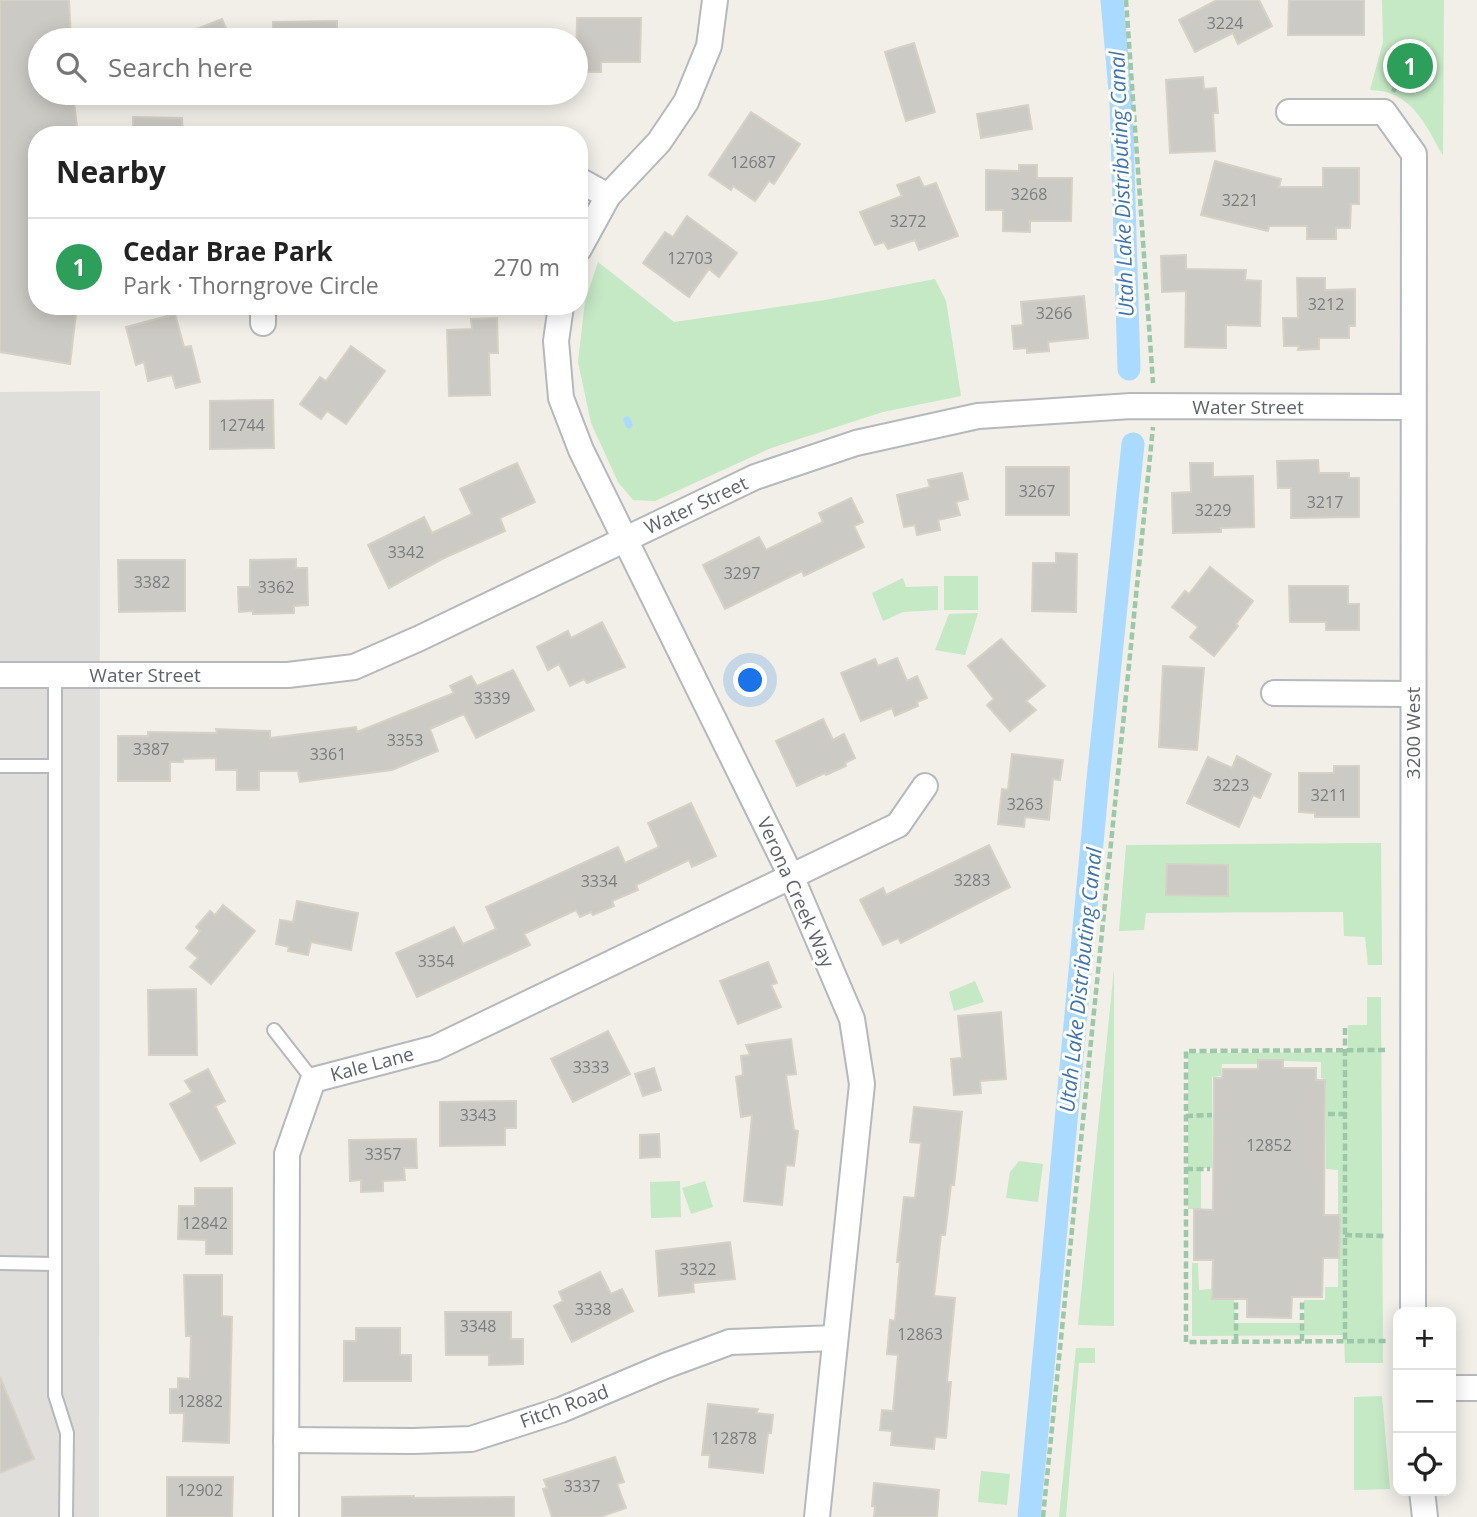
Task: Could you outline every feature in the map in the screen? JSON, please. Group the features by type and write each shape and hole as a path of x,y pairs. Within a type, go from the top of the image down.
{"street":[{"path":"588,233 608,197 659,142 685,102 709,46 715,0"},
{"name":"3200 West","path":"1289,112 1384,112 1415,154 1413,1307"},
{"path":"588,185 608,197"},
{"name":"Verona Creek Way","path":"560,315 556,341 561,398 581,450 791,876 852,1019 862,1084 817,1517"},
{"name":"Water Street","path":"0,675 288,675 354,667 755,477 856,443 978,416 1131,406 1413,407"},
{"path":"1274,693 1412,694"},
{"name":"Kale Lane","path":"286,1517 286,1154 313,1080 435,1048 898,825 925,786"},
{"name":"Fitch Road","path":"286,1440 471,1439 561,1410 730,1342 835,1338"},
{"path":"1456,1388 1477,1388"},
{"path":"1423,1496 1425,1517"}],"lane":[{"path":"55,675 55,1395 67,1433 66,1517"},
{"path":"0,766 55,766"},
{"path":"274,1030 313,1080"},
{"path":"0,1263 55,1264"}],"path":[{"path":"1126,0 1153,384"},
{"path":"1393,93 1400,78"},
{"path":"1043,1517 1154,422"},
{"path":"1345,1028 1345,1341"},
{"path":"1385,1050 1186,1051 1186,1342 1386,1341"},
{"path":"1328,1114 1345,1114"},
{"path":"1186,1116 1212,1115"},
{"path":"1186,1170 1210,1170"},
{"path":"1345,1235 1385,1236"},
{"path":"1236,1341 1237,1302"},
{"path":"1302,1302 1302,1341"}],"shaded area":[{"path":"100,391 99,1517 0,1517 0,392"}],"green space":[{"path":"1382,0 1444,0 1443,156 1416,111 1396,96 1370,90 1383,42"},
{"path":"598,262 674,322 825,300 935,279 946,301 961,396 883,412 771,448 655,501 633,500 618,482 591,423 578,362 583,315 588,315 588,292"},
{"path":"944,576 978,576 978,610 944,610"},
{"path":"903,578 906,587 938,586 938,610 903,612 883,621 872,593"},
{"path":"978,613 965,655 935,650 949,614"},
{"path":"1381,843 1382,965 1368,965 1365,937 1344,936 1343,912 1146,913 1144,930 1119,931 1126,845"},
{"path":"1114,969 1114,1326 1078,1325"},
{"path":"975,981 984,1002 954,1011 949,992"},
{"path":"1367,997 1381,997 1383,1363 1345,1363 1344,1335 1192,1336 1192,1263 1198,1263 1199,1290 1211,1289 1211,1300 1234,1300 1235,1323 1304,1323 1304,1300 1325,1300 1325,1287 1338,1287 1338,1170 1326,1169 1326,1079 1321,1078 1321,1062 1258,1060 1257,1064 1222,1064 1221,1076 1212,1077 1212,1168 1201,1168 1201,1209 1188,1209 1188,1053 1348,1052 1348,1025 1367,1025"},
{"path":"1019,1161 1043,1164 1038,1202 1006,1198 1010,1172"},
{"path":"680,1181 681,1217 651,1218 650,1182"},
{"path":"705,1181 713,1207 691,1214 682,1188"},
{"path":"1076,1348 1095,1348 1095,1363 1079,1363 1066,1517 1059,1517"},
{"path":"1382,1396 1390,1489 1354,1490 1354,1397"},
{"path":"981,1471 1010,1474 1007,1505 978,1502"}],"building":[{"path":"0,0 69,0 70,28 28,28 28,105 74,105 77,126 28,126 28,315 76,315 70,364 0,352"},
{"path":"1217,0 1259,0 1272,26 1238,44 1233,33 1195,52 1179,20"},
{"path":"1289,0 1364,0 1364,35 1288,35"},
{"path":"577,18 641,18 640,62 601,62 601,72 588,72 588,28 577,28"},
{"path":"222,19 226,28 199,28"},
{"path":"337,21 337,28 273,28 273,22"},
{"path":"914,43 935,112 906,121 885,52"},
{"path":"1203,77 1204,89 1216,88 1218,113 1213,113 1215,151 1170,153 1166,80"},
{"path":"1028,105 1032,129 981,138 977,114"},
{"path":"751,112 800,144 774,184 769,181 755,201 733,186 731,190 709,175"},
{"path":"133,117 182,118 182,126 133,126"},
{"path":"1215,161 1281,179 1279,187 1323,187 1323,168 1359,168 1359,204 1351,204 1350,228 1336,228 1336,239 1307,239 1307,226 1269,226 1268,231 1201,215"},
{"path":"1019,165 1037,165 1037,178 1072,178 1071,221 1030,221 1030,232 1003,231 1003,210 986,210 986,170 1019,171"},
{"path":"919,177 924,187 936,183 958,236 919,250 915,240 888,249 884,242 875,245 860,212 902,196 897,185"},
{"path":"687,216 737,253 719,277 709,269 689,297 643,263 665,232 673,237"},
{"path":"1186,255 1186,269 1246,270 1245,280 1261,281 1260,326 1226,325 1226,348 1185,347 1186,291 1162,292 1161,256"},
{"path":"1297,278 1325,278 1325,290 1355,289 1355,326 1349,326 1349,338 1319,338 1319,349 1298,350 1299,346 1284,346 1283,318 1298,318"},
{"path":"1084,296 1088,338 1048,342 1049,351 1027,353 1027,348 1014,349 1012,326 1023,325 1021,302"},
{"path":"175,315 184,347 191,346 200,382 176,388 172,375 148,381 144,362 136,365 126,327"},
{"path":"497,318 498,353 489,353 490,395 449,396 447,330 472,329 471,319"},
{"path":"351,346 385,371 346,424 327,411 321,419 300,404 320,377 326,381"},
{"path":"273,400 274,448 210,449 210,401"},
{"path":"1318,460 1319,473 1349,473 1349,478 1359,478 1359,517 1291,518 1291,488 1278,488 1277,461"},
{"path":"517,463 535,502 500,518 505,531 444,558 389,588 368,545 424,517 432,533 472,514 460,489"},
{"path":"1190,463 1213,463 1213,477 1253,476 1254,527 1221,528 1221,532 1173,533 1172,493 1191,492"},
{"path":"1006,467 1069,467 1069,515 1006,515"},
{"path":"962,473 968,499 956,502 960,515 938,520 940,530 917,535 915,525 904,527 897,495 930,487 928,480"},
{"path":"851,498 863,522 854,526 864,547 804,576 802,571 725,609 703,565 759,537 766,550 823,522 819,513"},
{"path":"1056,553 1077,554 1076,612 1032,611 1033,563 1056,563"},
{"path":"296,559 296,568 307,568 308,605 294,606 294,613 239,612 238,587 250,587 250,560"},
{"path":"118,560 185,560 185,611 119,612"},
{"path":"1210,567 1253,601 1236,624 1238,626 1214,656 1190,637 1198,627 1172,607 1185,591 1189,594"},
{"path":"1289,586 1348,586 1348,604 1359,604 1359,630 1326,630 1326,622 1290,622"},
{"path":"602,622 625,667 587,683 584,679 570,686 559,664 548,670 537,647 568,631 571,638"},
{"path":"1001,639 1045,686 1026,701 1036,710 1010,731 987,705 994,699 968,666"},
{"path":"897,658 907,681 917,676 927,698 917,702 918,706 895,716 892,708 861,721 841,673 875,659 878,666"},
{"path":"1163,666 1204,668 1197,750 1159,747"},
{"path":"513,670 534,710 476,738 464,714 430,729 438,751 392,770 300,782 298,771 259,771 259,790 237,790 237,770 216,770 216,758 183,759 183,762 170,762 170,781 118,781 118,736 148,736 148,732 217,733 216,729 270,731 270,738 356,727 357,732 454,693 450,686 471,676 477,686"},
{"path":"823,719 833,740 844,734 855,758 845,763 846,766 797,786 776,741"},
{"path":"1012,754 1063,760 1060,780 1053,779 1049,820 1025,817 1024,827 998,824 1002,789 1008,790"},
{"path":"1237,756 1271,774 1260,798 1253,795 1239,827 1187,803 1208,757 1232,768"},
{"path":"1334,766 1359,766 1359,817 1315,817 1315,813 1299,812 1299,773 1334,773"},
{"path":"691,803 716,856 692,867 689,860 636,885 638,890 612,901 614,906 593,915 591,912 580,917 576,910 524,934 530,945 417,997 396,953 454,927 463,944 496,929 486,907 618,847 625,863 659,847 648,823"},
{"path":"989,845 1010,887 901,943 898,938 883,945 860,900 883,888 886,895"},
{"path":"1167,864 1228,865 1228,896 1166,895"},
{"path":"297,901 358,913 351,950 311,942 308,955 288,951 289,947 276,944 280,920 293,922"},
{"path":"223,905 255,931 211,984 190,967 198,958 186,948 200,931 196,927 210,911 215,915"},
{"path":"768,962 777,983 771,985 781,1007 738,1024 720,981"},
{"path":"196,989 197,1055 149,1055 148,990"},
{"path":"1001,1012 1006,1079 980,1081 981,1093 954,1095 951,1059 962,1058 958,1016"},
{"path":"608,1031 630,1074 573,1102 551,1059"},
{"path":"791,1039 796,1074 786,1075 794,1130 798,1131 794,1166 786,1165 782,1205 744,1201 752,1115 741,1117 736,1077 743,1075 741,1056 750,1055 746,1045"},
{"path":"1258,1060 1283,1060 1283,1068 1316,1068 1316,1080 1325,1080 1324,1215 1340,1215 1339,1258 1323,1258 1322,1297 1292,1297 1291,1318 1247,1317 1247,1299 1212,1299 1213,1260 1194,1260 1194,1209 1213,1210 1214,1078 1222,1078 1223,1069 1258,1069"},
{"path":"654,1068 661,1090 643,1096 635,1074"},
{"path":"208,1069 225,1101 215,1106 235,1143 201,1161 170,1104 192,1092 185,1081"},
{"path":"516,1101 516,1128 505,1128 505,1145 440,1146 440,1102"},
{"path":"914,1107 962,1112 954,1185 951,1185 945,1235 941,1235 934,1296 955,1298 947,1382 951,1382 946,1438 935,1437 934,1449 891,1445 892,1431 880,1430 882,1410 893,1411 898,1355 887,1354 890,1320 895,1321 900,1262 897,1262 904,1197 915,1198 921,1143 910,1142"},
{"path":"659,1134 660,1157 640,1158 640,1135"},
{"path":"416,1139 417,1168 404,1168 405,1180 383,1181 383,1191 361,1192 361,1180 350,1181 349,1140"},
{"path":"195,1188 232,1188 232,1254 206,1254 206,1240 178,1239 179,1206 195,1206"},
{"path":"730,1242 735,1279 693,1283 694,1292 659,1296 656,1251"},
{"path":"600,1272 611,1294 622,1289 633,1311 572,1342 554,1306 563,1301 559,1292"},
{"path":"184,1275 222,1275 222,1316 232,1317 229,1443 183,1441 184,1413 170,1413 170,1389 178,1389 178,1378 190,1379 191,1336 186,1336"},
{"path":"445,1312 511,1312 511,1339 523,1339 523,1364 489,1365 489,1355 446,1355"},
{"path":"356,1328 400,1328 400,1355 411,1355 411,1381 344,1381 344,1341 356,1341"},
{"path":"0,1377 34,1459 0,1473"},
{"path":"708,1404 758,1409 756,1413 773,1415 763,1473 709,1467 710,1455 702,1455"},
{"path":"615,1457 624,1482 617,1484 626,1508 600,1517 552,1517 543,1489 547,1488 544,1480"},
{"path":"167,1477 233,1477 232,1517 167,1517"},
{"path":"874,1483 939,1490 937,1517 874,1517"},
{"path":"342,1497 514,1497 514,1517 342,1517"}],"waterway":[{"name":"Utah Lake Distributing Canal","path":"1112,0 1121,102 1129,369"},
{"path":"627,420 629,425"},
{"name":"Utah Lake Distributing Canal","path":"1029,1517 1098,779 1133,444"}],"place":[{"name":"Cedar Brae Park","path":"1410,66"}]}
